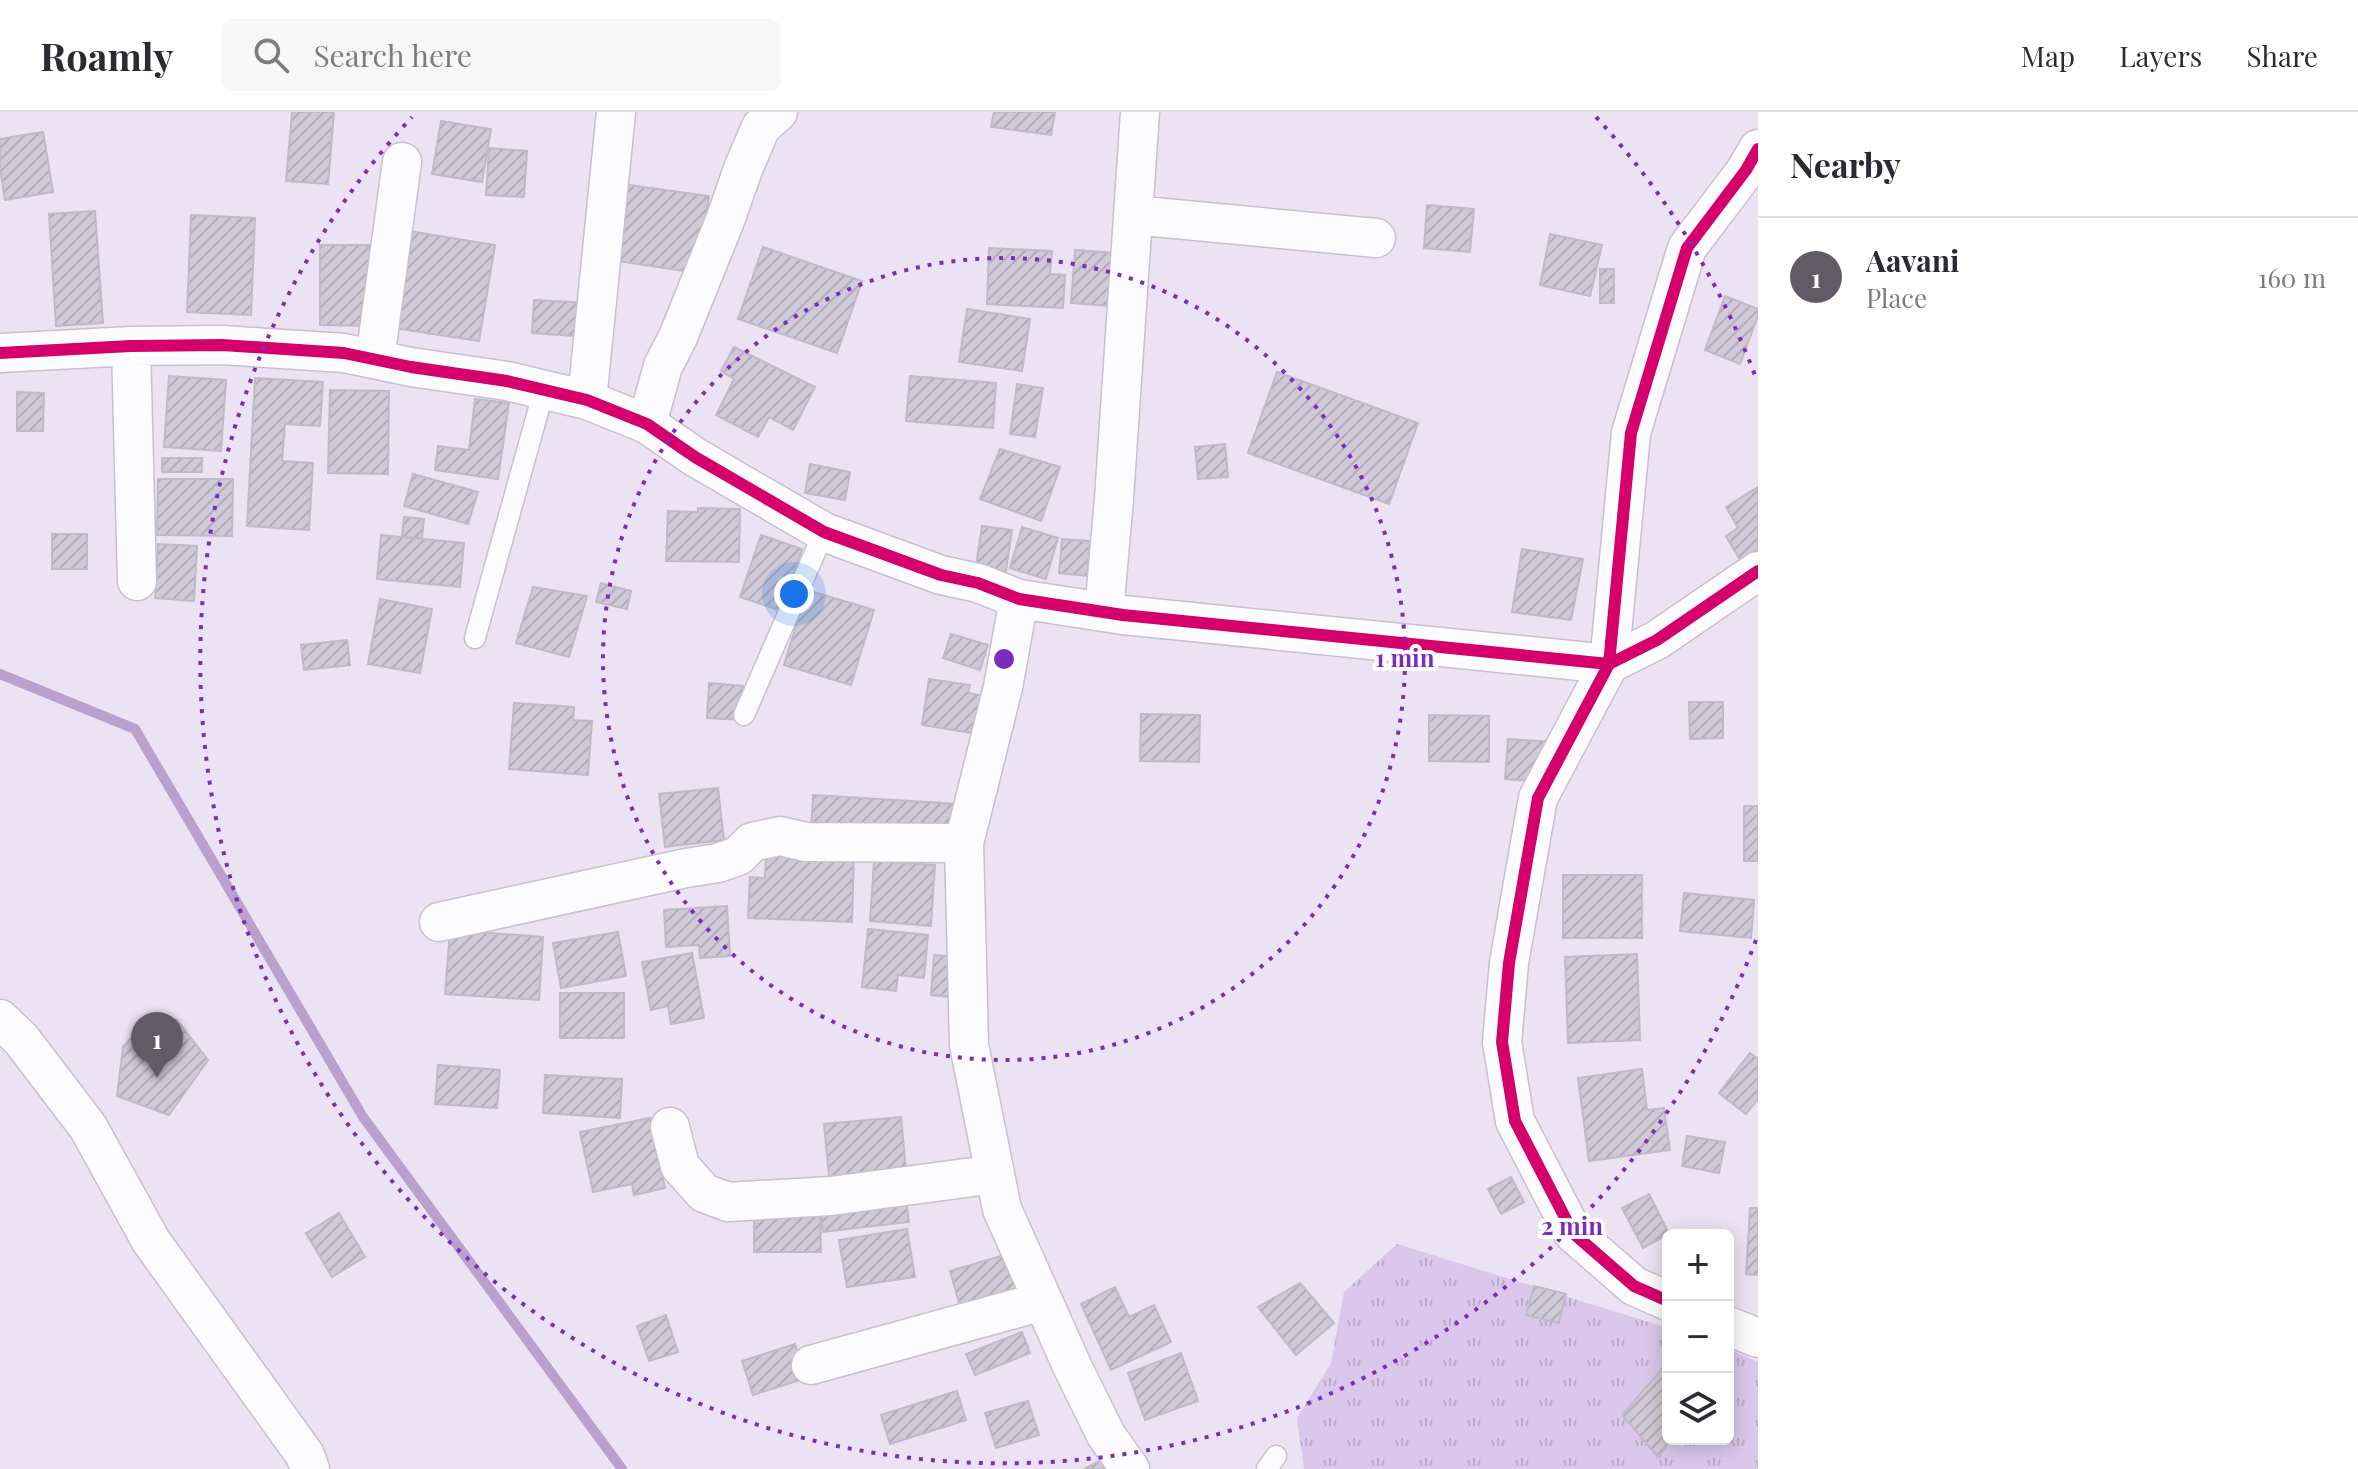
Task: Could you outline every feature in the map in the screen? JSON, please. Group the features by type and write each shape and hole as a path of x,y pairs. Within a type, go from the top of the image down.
{"street":[{"path":"587,400 616,112"},
{"path":"647,424 663,366 678,337 743,169 761,127 778,112"},
{"path":"1104,612 1140,112"},
{"path":"375,359 402,162"},
{"path":"1662,1298 1634,1286 1573,1233 1515,1121 1502,1042 1509,963 1538,798 1609,664 1631,433 1687,248 1754,166"},
{"path":"1133,215 1376,238"},
{"path":"0,353 222,345 344,353 507,381 587,400 647,424 695,457 824,532 941,575 978,583 1019,599 1104,612 1609,664 1657,640 1758,571"},
{"path":"131,346 137,581"},
{"path":"1019,599 1003,687 964,843 969,1045 1002,1209 1073,1368 1106,1435 1130,1469"},
{"path":"439,922 718,863 738,856 752,842 780,836 806,842 964,843"},
{"path":"0,1019 21,1039 88,1127 151,1241 300,1464"},
{"path":"670,1127 680,1166 704,1193 728,1202 831,1196 995,1174"},
{"path":"811,1365 1043,1301"},
{"path":"1734,1328 1758,1338"}],"lane":[{"path":"475,638 544,390"},
{"path":"744,715 824,532"}],"green space":[{"path":"1397,1244 1662,1326 1662,1445 1734,1445 1734,1352 1758,1362 1758,1469 1304,1469 1297,1418 1331,1363 1344,1292"}],"building":[{"path":"292,112 334,112 328,184 286,181"},
{"path":"994,112 1055,112 1051,135 991,127"},
{"path":"441,121 491,129 482,182 432,174"},
{"path":"43,132 53,192 5,200 0,139"},
{"path":"489,148 527,151 524,197 486,195"},
{"path":"622,184 709,196 698,273 611,260"},
{"path":"1427,205 1474,209 1470,252 1424,248"},
{"path":"95,211 103,323 56,326 49,214"},
{"path":"191,215 255,218 251,315 187,312"},
{"path":"403,230 495,245 479,341 387,327"},
{"path":"1550,234 1602,245 1590,296 1540,285"},
{"path":"320,245 374,245 375,326 320,325"},
{"path":"763,247 862,281 837,353 738,319"},
{"path":"989,248 1052,251 1050,274 1065,275 1063,308 987,304"},
{"path":"1075,250 1115,253 1111,306 1071,303"},
{"path":"1600,269 1614,269 1614,303 1600,303"},
{"path":"1725,296 1758,309 1740,364 1705,350"},
{"path":"534,300 591,303 589,337 532,333"},
{"path":"967,309 1030,319 1022,371 959,362"},
{"path":"734,347 815,387 793,430 769,417 758,437 716,415 734,379 721,371"},
{"path":"1277,372 1418,423 1389,504 1248,453"},
{"path":"169,376 226,380 221,451 164,447"},
{"path":"910,376 996,383 993,428 906,421"},
{"path":"255,378 323,382 320,426 285,424 282,461 313,463 309,530 247,526"},
{"path":"1017,384 1043,388 1035,437 1010,434"},
{"path":"330,390 389,391 388,474 328,473"},
{"path":"17,392 44,393 43,431 17,431"},
{"path":"475,399 509,403 498,479 435,470 438,446 469,450"},
{"path":"1225,444 1228,477 1198,479 1195,447"},
{"path":"1000,449 1060,467 1041,521 980,499"},
{"path":"162,458 202,458 202,472 162,472"},
{"path":"810,464 850,472 845,500 805,493"},
{"path":"413,474 478,492 468,524 404,506"},
{"path":"158,479 233,479 232,536 157,535"},
{"path":"1758,487 1758,549 1740,560 1726,536 1738,528 1726,507"},
{"path":"698,508 740,509 739,562 666,561 668,511 698,512"},
{"path":"404,517 424,519 422,538 402,537"},
{"path":"982,526 1012,530 1005,577 975,572"},
{"path":"1022,527 1058,538 1046,579 1010,568"},
{"path":"52,534 87,534 87,569 52,569"},
{"path":"381,535 464,543 460,587 377,579"},
{"path":"761,535 802,549 781,611 740,597"},
{"path":"1062,539 1090,541 1087,576 1059,573"},
{"path":"158,544 197,546 194,601 155,598"},
{"path":"1522,549 1583,559 1571,620 1512,612"},
{"path":"601,583 631,591 627,609 596,602"},
{"path":"533,587 587,596 569,657 516,643"},
{"path":"807,590 874,610 851,685 784,665"},
{"path":"380,599 432,609 420,673 368,664"},
{"path":"951,634 988,645 980,670 943,658"},
{"path":"347,640 350,665 304,670 301,645"},
{"path":"929,679 970,685 968,693 991,697 985,735 922,725"},
{"path":"709,683 743,686 741,720 707,718"},
{"path":"1689,702 1723,702 1723,738 1690,739"},
{"path":"514,703 574,707 573,720 592,721 588,775 509,769"},
{"path":"1141,714 1200,715 1199,762 1140,761"},
{"path":"1429,715 1489,716 1489,762 1429,761"},
{"path":"1508,739 1568,743 1566,783 1505,779"},
{"path":"718,788 724,840 665,847 659,794"},
{"path":"813,795 959,804 957,840 811,831"},
{"path":"1744,806 1758,806 1758,861 1744,861"},
{"path":"766,851 854,855 852,922 748,918 750,877 765,878"},
{"path":"874,861 935,865 931,926 870,921"},
{"path":"1563,875 1642,875 1642,938 1563,938"},
{"path":"1684,893 1754,900 1751,938 1680,931"},
{"path":"727,906 730,956 700,958 699,945 666,947 664,910"},
{"path":"868,929 928,935 924,978 898,975 896,991 862,987"},
{"path":"450,930 543,937 539,1000 445,994"},
{"path":"618,932 626,976 561,988 553,943"},
{"path":"692,953 704,1018 671,1024 668,1006 651,1010 642,962"},
{"path":"1637,954 1640,1040 1568,1043 1565,957"},
{"path":"934,955 964,957 960,998 931,995"},
{"path":"560,993 624,993 624,1038 560,1038"},
{"path":"148,1019 177,1020 208,1060 169,1115 117,1096 123,1047"},
{"path":"1750,1053 1758,1059 1758,1099 1746,1114 1719,1093"},
{"path":"438,1065 500,1070 497,1108 435,1104"},
{"path":"1642,1069 1647,1110 1664,1108 1670,1150 1589,1161 1578,1078"},
{"path":"545,1075 622,1079 620,1118 543,1113"},
{"path":"901,1117 906,1170 829,1177 824,1124"},
{"path":"650,1118 665,1188 634,1195 632,1184 593,1192 580,1132"},
{"path":"1687,1136 1725,1142 1719,1173 1682,1166"},
{"path":"1511,1177 1524,1202 1501,1214 1488,1189"},
{"path":"905,1194 909,1222 823,1232 820,1204"},
{"path":"1649,1194 1666,1229 1662,1229 1662,1238 1643,1248 1622,1208"},
{"path":"1750,1208 1758,1208 1758,1275 1746,1274"},
{"path":"820,1211 821,1252 754,1252 754,1212"},
{"path":"339,1213 365,1257 332,1277 306,1233"},
{"path":"907,1229 915,1277 847,1287 839,1240"},
{"path":"1018,1251 1031,1297 963,1317 950,1271"},
{"path":"1300,1283 1334,1323 1296,1355 1258,1307"},
{"path":"1534,1286 1566,1294 1559,1323 1526,1315"},
{"path":"1115,1287 1129,1317 1154,1305 1171,1342 1111,1370 1081,1304"},
{"path":"666,1315 678,1352 649,1361 637,1326"},
{"path":"1022,1332 1030,1353 975,1375 966,1354"},
{"path":"795,1344 806,1378 753,1395 742,1361"},
{"path":"1181,1353 1198,1401 1145,1420 1128,1373"},
{"path":"1662,1369 1662,1445 1667,1445 1659,1458 1622,1415"},
{"path":"957,1391 966,1420 890,1444 881,1415"},
{"path":"1028,1401 1039,1435 996,1448 985,1413"},
{"path":"1113,1454 1120,1469 1084,1469"}],"waterway":[{"path":"0,674 135,729 363,1117 622,1469"}],"cycle path":[{"path":"1662,1298 1634,1286 1573,1233 1515,1121 1502,1042 1509,963 1538,798 1609,664 1631,433 1687,248 1746,170 1758,149"},
{"path":"0,353 222,345 344,353 411,367 507,381 587,400 647,424 695,457 824,532 941,575 978,583 1019,599 1123,615 1609,664 1657,640 1758,571"}],"place":[{"name":"Aavani","path":"157,1078"}]}
